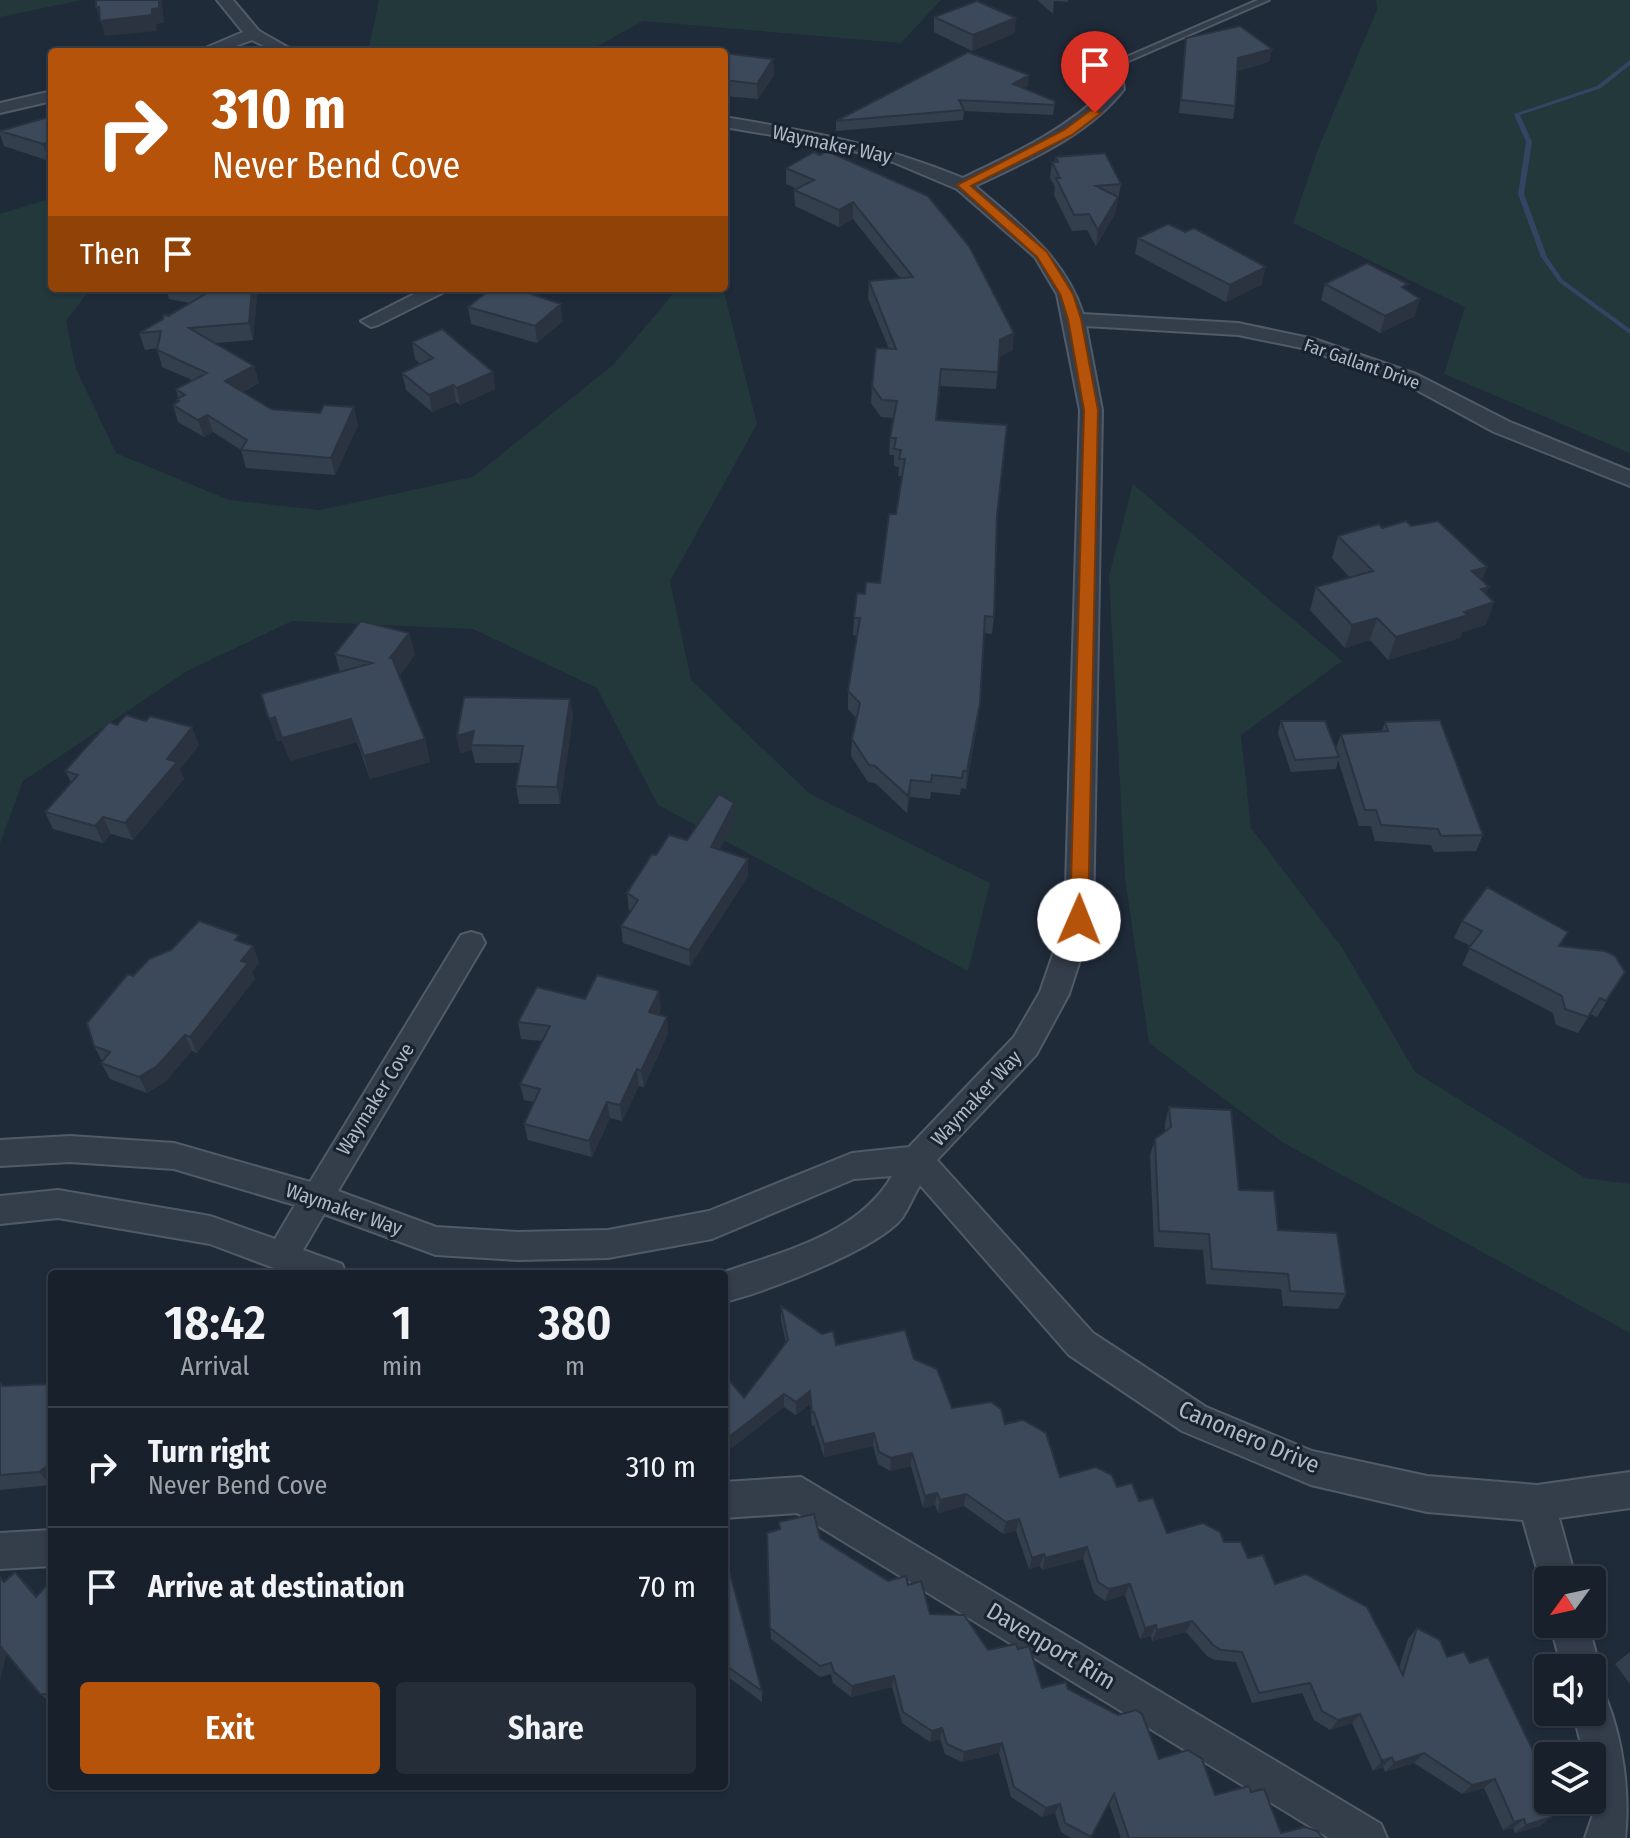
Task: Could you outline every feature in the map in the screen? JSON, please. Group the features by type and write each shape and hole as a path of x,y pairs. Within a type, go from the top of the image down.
{"street":[{"path":"225,0 253,34 280,48"},
{"path":"215,48 253,34"},
{"path":"963,185 1068,133 1095,113 1116,89 1112,65"},
{"path":"0,108 48,97"},
{"name":"Waymaker Way","path":"728,123 833,140 899,158 963,185 1042,254 1067,294 1075,319 1091,410 1079,920 1054,994 1025,1046 917,1160 889,1210 838,1244 750,1281 728,1286"},
{"path":"371,321 433,292"},
{"name":"Far Gallant Drive","path":"1075,319 1238,329 1307,343 1409,378 1502,427 1630,479"},
{"name":"Waymaker Cove","path":"282,1256 471,943"},
{"name":"Waymaker Way","path":"0,1153 70,1149 174,1156 315,1197 436,1241 518,1246 608,1244 712,1225 852,1166 917,1160"},
{"name":"Canonero Drive","path":"917,1160 1081,1344 1194,1419 1311,1468 1427,1494 1537,1503 1630,1490"},
{"path":"0,1210 58,1204 210,1230 319,1270"},
{"name":"Davenport Rim","path":"728,1500 801,1495 1367,1838"},
{"path":"1537,1503 1553,1566"},
{"path":"0,1551 48,1548"},
{"path":"1596,1726 1616,1806 1605,1838"}],"lane":[{"path":"1112,65 1265,0"}],"green space":[{"path":"0,0 82,0 0,17"},
{"path":"379,0 941,0 901,43 643,21 594,48 369,48"},
{"path":"1376,0 1630,0 1630,453 1444,374 1465,307 1293,223 1318,149 1377,10"},
{"path":"48,199 48,292 88,292 66,321 76,369 116,453 229,500 320,510 473,477 613,365 675,292 724,292 757,424 670,581 691,680 810,794 990,883 968,971 658,805 597,688 473,629 292,621 187,671 23,781 0,843 0,214"},
{"path":"1133,484 1342,661 1241,735 1251,828 1343,949 1415,1072 1585,1178 1630,1184 1630,1333 1282,1142 1149,1043 1125,878 1109,576"}],"building":[{"path":"96,0 159,0 159,8 152,9 152,15 100,21"},
{"path":"977,1 1016,18 973,35 934,17"},
{"path":"1240,26 1272,49 1238,58 1235,106 1181,100 1186,38"},
{"path":"968,52 1029,75 1013,84 1055,101 1054,105 959,100 964,110 836,121"},
{"path":"728,53 773,59 757,84 728,80"},
{"path":"48,117 48,143 0,131"},
{"path":"827,151 928,196 969,246 1014,333 1000,340 998,372 941,369 936,420 1007,425 997,516 994,617 985,616 980,703 967,771 963,771 962,778 932,775 931,782 911,780 908,796 875,766 869,765 852,739 860,703 848,691 860,618 854,618 857,593 865,594 866,582 880,583 889,514 896,514 905,459 899,459 901,450 894,449 896,438 890,438 897,401 882,400 872,386 876,348 896,349 869,281 913,277 853,202 839,210 794,190 814,180 786,168 814,152 820,155"},
{"path":"1105,153 1121,184 1096,186 1118,197 1098,230 1089,214 1074,215 1056,178 1060,178 1052,162 1058,162 1056,157"},
{"path":"1168,224 1185,232 1194,228 1266,267 1230,285 1138,238"},
{"path":"1367,263 1408,284 1402,287 1420,299 1385,316 1325,284"},
{"path":"209,292 252,292 249,323 189,328 254,366 225,381 271,409 320,413 324,405 354,407 331,458 241,450 247,440 207,415 198,420 173,405 185,395 176,389 207,373 157,350 161,331 139,333 163,319 164,314 168,316"},
{"path":"487,292 526,292 561,304 535,326 468,307"},
{"path":"442,329 493,372 457,388 453,385 429,395 402,373 433,358 412,342"},
{"path":"1406,521 1411,526 1438,521 1487,567 1472,571 1489,587 1481,589 1494,602 1464,612 1468,615 1396,637 1377,618 1352,625 1316,587 1373,571 1338,536 1379,524 1382,528"},
{"path":"361,621 409,633 390,658 425,739 364,756 351,719 282,738 275,717 269,719 261,694 372,663 335,654"},
{"path":"464,697 570,699 557,787 516,786 523,746 471,745 474,731 457,736"},
{"path":"126,715 146,721 150,716 192,727 167,759 177,762 125,823 103,817 95,826 45,812 78,775 65,771 109,722 117,725"},
{"path":"1440,720 1483,835 1441,836 1438,829 1381,825 1376,810 1365,810 1341,734 1388,731 1385,722"},
{"path":"1281,721 1325,721 1339,757 1295,760"},
{"path":"719,794 734,803 711,847 748,859 689,950 621,926 638,900 627,893 652,854 656,855 669,835 687,840"},
{"path":"1487,887 1568,932 1559,946 1605,951 1615,956 1625,972 1606,1001 1600,998 1588,1017 1565,1009 1562,996 1469,948 1482,931 1462,921"},
{"path":"199,921 239,935 235,940 253,946 241,961 248,963 190,1037 185,1035 157,1066 139,1077 101,1063 110,1052 94,1046 87,1023 128,974 133,976 149,959 171,950"},
{"path":"597,975 659,991 649,1012 667,1017 641,1071 637,1069 620,1105 607,1102 589,1141 524,1124 540,1089 520,1084 550,1026 518,1022 537,987 585,999"},
{"path":"1169,1107 1231,1110 1239,1190 1274,1191 1278,1230 1337,1233 1346,1294 1290,1291 1288,1274 1212,1269 1209,1234 1159,1231 1155,1139 1171,1127"},
{"path":"781,1306 822,1334 833,1331 836,1345 905,1330 914,1359 937,1369 952,1408 991,1402 1001,1409 1005,1424 1023,1420 1046,1433 1060,1477 1096,1467 1112,1475 1117,1487 1132,1483 1139,1501 1153,1498 1167,1533 1203,1523 1220,1532 1224,1542 1241,1542 1248,1558 1263,1555 1275,1584 1306,1574 1367,1607 1403,1675 1417,1628 1440,1640 1447,1657 1464,1652 1470,1663 1488,1657 1534,1753 1534,1814 1550,1814 1552,1817 1526,1825 1524,1819 1514,1822 1495,1779 1472,1785 1424,1753 1394,1763 1392,1757 1382,1761 1360,1714 1338,1720 1322,1711 1310,1683 1259,1693 1242,1652 1221,1650 1192,1621 1157,1630 1156,1625 1145,1628 1130,1584 1109,1589 1098,1582 1087,1547 1045,1558 1044,1554 1032,1558 1019,1519 1006,1522 966,1494 940,1500 937,1493 925,1496 912,1453 891,1458 879,1452 874,1433 824,1444 812,1413 810,1391 796,1402 784,1394 728,1438 728,1379 744,1398 788,1340"},
{"path":"0,1383 3,1386 48,1384 48,1465 39,1472 0,1475"},
{"path":"814,1514 820,1538 888,1581 906,1576 908,1585 921,1581 930,1614 964,1615 988,1650 1016,1644 1018,1649 1029,1646 1042,1688 1066,1682 1068,1689 1118,1715 1136,1710 1142,1714 1159,1759 1188,1750 1202,1759 1215,1795 1249,1786 1251,1792 1264,1789 1281,1833 1305,1827 1317,1831 1323,1838 1129,1838 1114,1794 1091,1837 1065,1823 1060,1804 1046,1808 1014,1787 1002,1743 964,1752 947,1744 942,1728 932,1731 903,1712 894,1676 852,1686 834,1672 831,1663 820,1666 770,1628 767,1533 780,1529 779,1522"},
{"path":"728,1567 762,1691 728,1667"},
{"path":"15,1572 36,1597 48,1585 48,1695 40,1694 0,1646 0,1577 4,1582"}],"waterway":[{"path":"1630,62 1599,87 1517,114 1529,142 1521,194 1544,257 1561,281 1630,332"}],"route":[{"path":"1079,920 1091,410 1075,319 1067,294 1042,254 963,185 1068,133 1095,113"}]}
